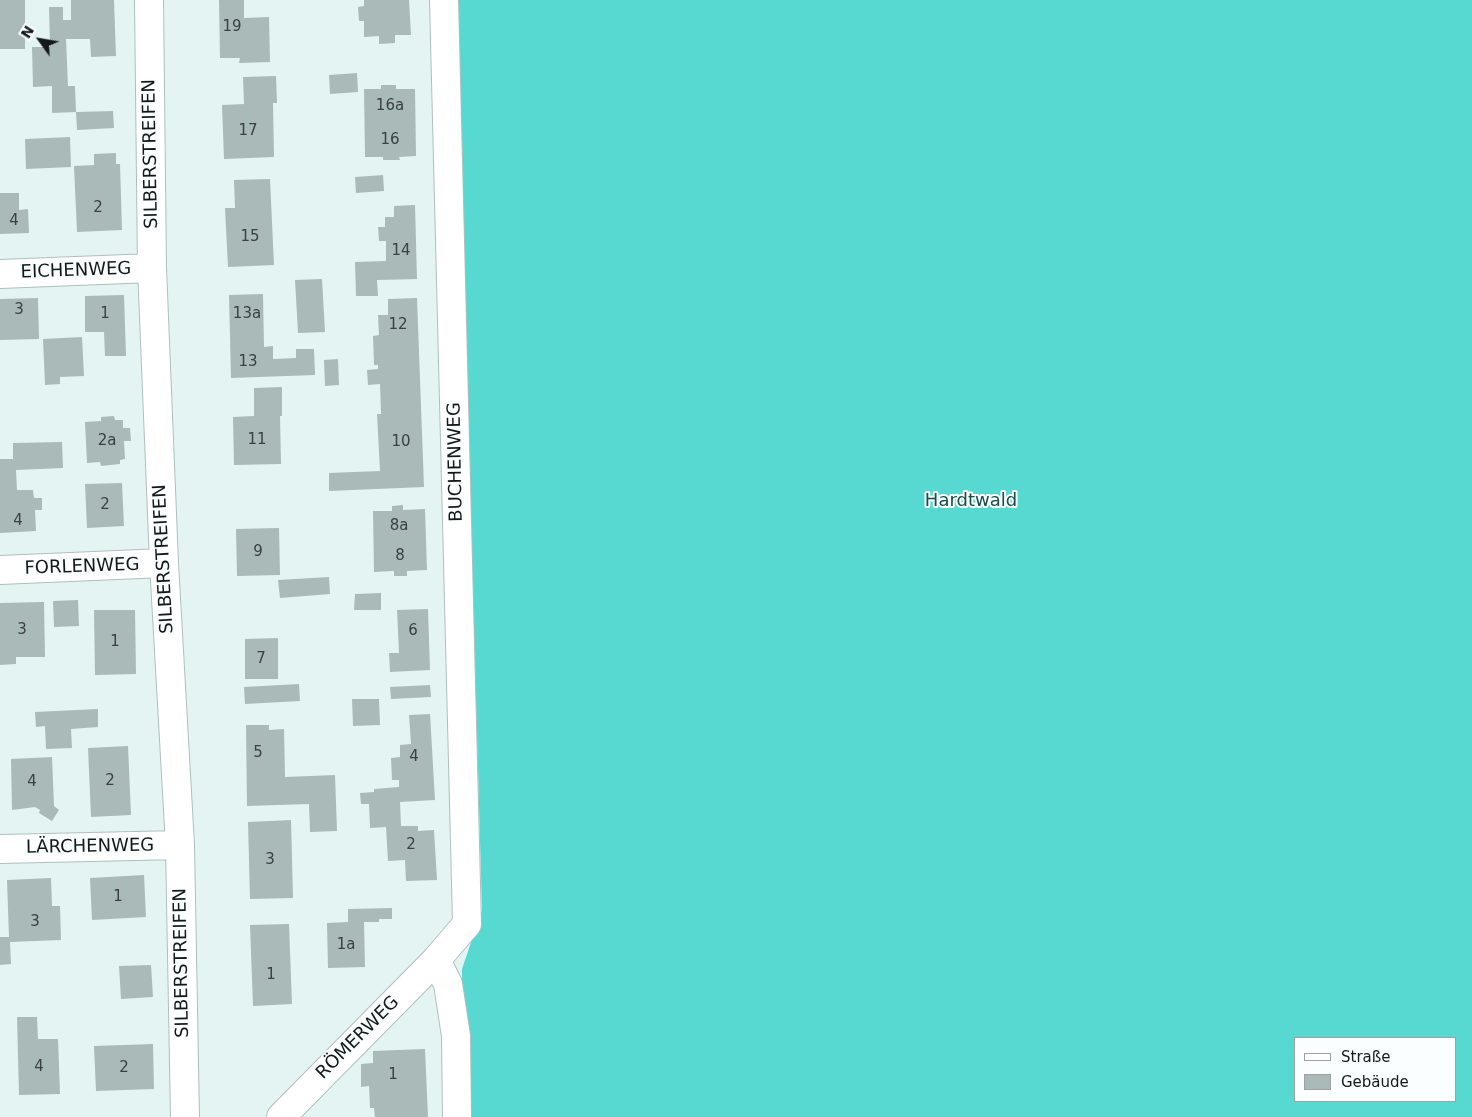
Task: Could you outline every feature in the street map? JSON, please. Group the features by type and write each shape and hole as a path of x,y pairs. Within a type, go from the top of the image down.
{"street":[{"name":"SILBERSTREIFEN","path":"149,0 152,268 164,563 180,845 185,1117"},
{"name":"BUCHENWEG","path":"444,0 468,924"},
{"name":"EICHENWEG","path":"0,274 152,268"},
{"name":"FORLENWEG","path":"0,570 164,563"},
{"name":"LÄRCHENWEG","path":"0,849 180,845"},
{"name":"RÖMERWEG","path":"281,1117 436,960 468,924"},
{"path":"436,960 448,984 456,1036 457,1117"}],"green space":[{"name":"Hardtwald","path":"456,0 1472,0 1472,1117 463,1117 462,969 482,910"}],"building":[{"path":"0,0 25,0 25,49 0,49"},
{"path":"71,0 114,0 116,56 91,57 90,39 66,39 68,86 75,86 76,112 52,113 52,86 33,87 32,47 50,47 49,7 63,7 63,20 71,20"},
{"path":"219,0 244,0 244,18 269,17 270,62 239,63 240,58 220,58"},
{"path":"364,0 409,0 411,35 395,35 395,43 379,44 379,36 364,37 364,21 359,21 358,7 364,6"},
{"path":"357,73 358,92 330,94 329,75"},
{"path":"276,76 277,103 273,103 274,157 224,159 222,105 244,104 243,77"},
{"path":"381,85 396,85 396,89 415,89 416,156 399,157 400,160 383,160 383,157 365,157 364,89 381,89"},
{"path":"113,111 114,128 77,130 76,112"},
{"path":"70,137 71,167 26,169 25,139"},
{"path":"116,153 116,164 120,164 122,230 77,232 74,166 94,165 94,154"},
{"path":"383,175 384,191 356,193 355,177"},
{"path":"270,179 274,265 228,267 225,208 235,208 234,180"},
{"path":"0,193 19,193 19,210 28,209 29,233 0,234"},
{"path":"415,205 417,279 377,280 378,296 356,296 355,262 386,261 386,241 379,241 378,227 385,227 385,217 394,217 394,206"},
{"path":"322,279 325,332 298,333 295,280"},
{"path":"263,294 264,347 273,346 273,359 296,358 296,349 314,349 315,375 231,378 229,295"},
{"path":"124,295 126,356 105,356 104,332 85,332 85,296"},
{"path":"38,298 39,339 0,340 0,299"},
{"path":"417,298 424,487 329,491 329,473 380,471 377,414 381,414 380,384 368,385 367,370 378,369 378,365 374,365 373,336 379,335 378,315 388,315 388,299"},
{"path":"82,337 84,376 60,377 60,384 45,385 43,339"},
{"path":"338,359 339,385 325,386 324,360"},
{"path":"282,387 282,416 280,416 281,464 234,465 233,417 254,416 254,388"},
{"path":"114,416 115,420 123,420 123,428 130,428 131,441 124,441 125,459 120,460 120,464 101,466 100,462 87,463 85,422 101,421 101,417"},
{"path":"62,442 63,468 16,470 17,490 33,490 34,498 42,498 42,510 35,510 36,531 0,533 0,459 13,459 13,443"},
{"path":"122,483 124,526 87,528 85,484"},
{"path":"403,505 403,510 425,509 427,570 407,571 407,576 394,576 394,571 374,572 373,511 392,511 392,506"},
{"path":"279,528 280,575 237,576 236,529"},
{"path":"329,577 330,594 280,598 278,580"},
{"path":"381,593 381,610 354,610 355,594"},
{"path":"78,600 79,626 54,627 53,601"},
{"path":"44,602 45,657 16,657 16,664 0,665 0,603"},
{"path":"428,609 430,670 390,672 389,653 399,653 397,610"},
{"path":"94,610 135,610 136,674 95,675"},
{"path":"278,638 278,679 245,679 245,639"},
{"path":"299,684 300,701 245,704 244,687"},
{"path":"430,685 431,697 391,699 390,687"},
{"path":"352,699 379,699 380,725 353,726"},
{"path":"98,709 98,727 71,729 72,748 46,749 45,726 36,727 35,712"},
{"path":"430,714 435,800 400,802 401,826 418,826 418,831 434,830 437,880 406,881 405,860 388,861 386,827 370,828 369,804 361,804 360,793 374,792 374,789 399,787 399,780 392,780 391,758 400,757 400,745 411,744 409,715"},
{"path":"246,725 269,725 269,730 284,729 285,777 335,775 337,831 310,832 309,804 247,806"},
{"path":"128,746 131,815 91,817 88,748"},
{"path":"52,757 54,806 59,810 52,821 39,813 40,810 35,807 12,810 11,759"},
{"path":"291,820 293,898 250,899 248,822"},
{"path":"144,875 146,917 92,920 90,878"},
{"path":"51,878 52,906 60,906 61,940 10,942 11,964 0,965 0,937 9,937 7,880"},
{"path":"392,908 392,919 379,919 379,922 364,922 365,967 328,968 327,923 348,922 348,909"},
{"path":"289,924 292,1004 253,1006 250,925"},
{"path":"151,965 153,997 121,999 119,966"},
{"path":"17,1017 37,1017 38,1039 58,1039 60,1094 19,1095"},
{"path":"153,1044 154,1089 96,1091 94,1046"},
{"path":"425,1049 428,1117 375,1117 374,1108 370,1108 369,1086 361,1087 361,1064 373,1063 373,1051"}]}
